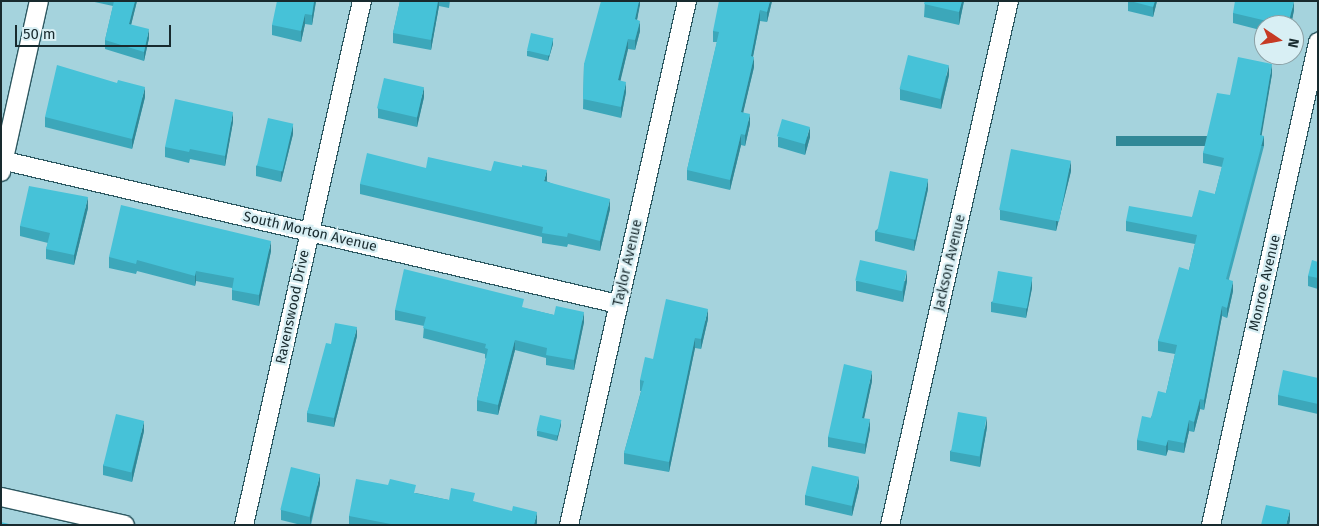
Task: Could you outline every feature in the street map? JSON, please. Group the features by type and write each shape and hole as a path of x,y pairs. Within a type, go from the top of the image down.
{"street":[{"path":"2,164 39,1"},
{"name":"Ravenswood Drive","path":"244,525 362,1"},
{"name":"Taylor Avenue","path":"569,525 687,1"},
{"name":"Jackson Avenue","path":"890,525 1009,1"},
{"name":"Monroe Avenue","path":"1211,525 1318,42"},
{"name":"South Morton Avenue","path":"2,164 309,232 618,304"},
{"path":"1,497 125,525"}],"building":[{"path":"114,1 135,1 129,24 149,29 144,52 105,40"},
{"path":"277,1 314,1 312,15 305,14 301,31 272,25"},
{"path":"400,1 438,1 431,40 393,33"},
{"path":"601,1 639,1 635,19 640,21 635,40 628,39 618,80 626,82 621,107 583,99 584,64"},
{"path":"719,1 770,1 767,12 760,10 751,56 754,57 741,112 750,114 745,135 741,134 730,180 687,170 719,32 713,31"},
{"path":"925,1 962,1 959,12 924,4"},
{"path":"1130,1 1155,1 1153,7"},
{"path":"1235,1 1294,1 1290,15 1254,15 1254,18 1233,13"},
{"path":"531,33 553,38 549,56 527,51"},
{"path":"908,55 949,65 940,99 900,89"},
{"path":"1238,57 1254,60 1254,65 1272,65 1260,135 1264,136 1226,279 1233,281 1227,308 1222,306 1204,400 1200,399 1194,422 1189,420 1184,443 1168,440 1166,446 1137,440 1142,416 1151,418 1158,391 1166,393 1177,345 1158,341 1179,267 1189,270 1197,235 1126,221 1129,206 1192,217 1199,190 1215,194 1224,158 1203,153 1217,93 1230,95"},
{"path":"57,65 117,83 118,80 145,87 132,139 45,117"},
{"path":"384,78 424,87 417,117 377,108"},
{"path":"175,99 233,112 225,156 190,149 189,152 165,147"},
{"path":"268,118 293,124 282,172 257,166"},
{"path":"782,119 810,127 805,144 777,136"},
{"path":"1011,149 1071,161 1059,222 999,210"},
{"path":"367,153 426,168 428,157 491,171 494,161 547,170 544,181 610,199 600,241 568,233 567,237 542,233 543,227 360,184"},
{"path":"890,171 928,179 915,240 877,232"},
{"path":"29,186 88,197 74,255 46,249 50,233 20,226"},
{"path":"121,205 271,241 259,295 232,290 234,278 196,271 195,276 137,260 136,264 109,257"},
{"path":"860,260 907,271 902,291 855,280"},
{"path":"1312,260 1318,262 1318,278 1308,276"},
{"path":"404,269 524,299 522,307 554,315 556,306 584,312 574,360 546,355 547,348 515,340 498,405 477,400 488,349 485,348 486,344 423,328 426,317 395,310"},
{"path":"998,271 1032,277 1027,309 992,303"},
{"path":"666,299 708,309 701,339 695,338 669,462 624,453 644,381 640,380 645,357 653,359"},
{"path":"335,323 357,327 334,418 307,413 326,343 331,344"},
{"path":"844,364 872,371 862,418 870,419 865,444 828,437"},
{"path":"1283,370 1318,378 1318,404 1278,395"},
{"path":"958,412 987,417 980,456 951,451"},
{"path":"116,414 144,421 131,472 103,465"},
{"path":"540,415 561,420 558,436 536,431"},
{"path":"812,466 859,477 852,506 805,495"},
{"path":"291,467 320,474 309,517 280,510"},
{"path":"356,479 388,485 390,479 416,485 414,493 449,500 451,488 475,493 473,501 512,511 513,506 537,512 534,525 396,525 349,516"},
{"path":"1266,505 1290,510 1286,525 1261,525"},
{"path":"1,522 13,525 1,525"}]}
